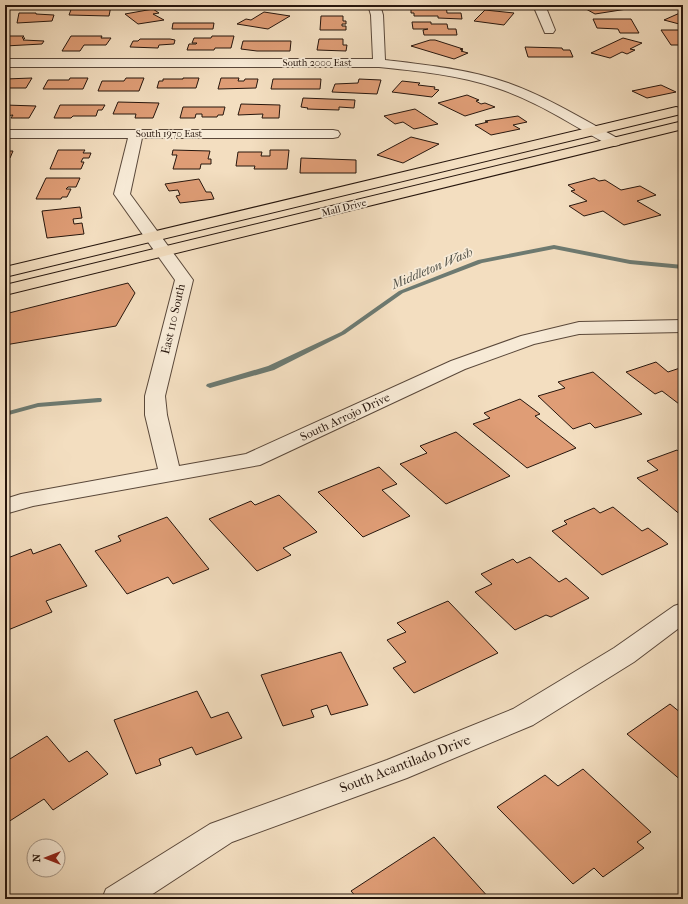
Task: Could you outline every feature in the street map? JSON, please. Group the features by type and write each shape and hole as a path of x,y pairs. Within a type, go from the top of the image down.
{"main road":[{"name":"Mall Drive","path":"5,272 592,130 683,110"},
{"name":"Mall Drive","path":"5,290 163,253 683,125"}],"street":[{"path":"374,5 377,16 379,63"},
{"path":"539,5 549,30"},
{"name":"South 2000 East","path":"5,63 379,63 430,68 485,80 536,99 614,142"},
{"name":"South 1970 East","path":"5,134 333,134"},
{"name":"East 110 South","path":"136,134 122,194 163,253 184,280 155,396 156,415 170,473"},
{"name":"South Arrojo Drive","path":"5,508 29,499 170,473 252,460 458,365 528,340 579,328 683,326"},
{"name":"South Acantilado Drive","path":"118,899 221,833 397,769 523,717 624,655 683,612"}],"building":[{"path":"253,5 291,5 289,8"},
{"path":"314,5 346,5 347,9 314,9"},
{"path":"446,5 447,13 461,13 462,19 438,18 438,16 414,16 414,13 411,13 411,6"},
{"path":"619,5 627,9 595,14 586,9 592,8 587,6 585,8 572,6"},
{"path":"111,6 109,16 69,15 72,7"},
{"path":"153,9 159,13 153,14 164,20 138,24 125,14"},
{"path":"485,10 514,13 504,25 474,21"},
{"path":"264,12 290,16 268,29 237,24 246,19 251,20"},
{"path":"682,12 683,25 664,20"},
{"path":"19,13 54,15 52,21 17,23"},
{"path":"321,16 343,16 343,21 346,21 346,24 342,24 342,26 346,26 346,30 320,30"},
{"path":"593,19 631,19 639,33 620,33 618,29 597,28"},
{"path":"412,22 447,24 448,29 456,29 457,35 424,35 423,30 428,29 413,29"},
{"path":"173,23 214,23 213,29 172,29"},
{"path":"661,30 683,30 683,45 671,45"},
{"path":"6,36 24,36 22,38 25,38 23,40 44,41 42,44 5,46"},
{"path":"71,36 102,36 101,38 111,38 106,45 84,45 80,51 62,51"},
{"path":"212,36 234,36 231,48 215,48 214,50 187,50 189,44 197,43 192,43 194,38 211,38"},
{"path":"623,38 642,43 630,49 635,50 627,54 622,52 610,58 591,53"},
{"path":"140,39 175,40 174,44 159,45 158,48 130,47 133,41 138,41"},
{"path":"319,39 343,39 343,45 347,45 346,51 317,50"},
{"path":"430,40 435,40 463,49 460,49 463,50 461,51 468,53 454,59 411,46"},
{"path":"243,41 291,41 290,51 257,51 241,49"},
{"path":"525,47 562,48 563,50 570,50 573,57 528,57"},
{"path":"32,78 26,88 5,88 5,79"},
{"path":"70,78 88,78 83,89 43,89 48,80 69,80"},
{"path":"126,78 144,78 139,91 98,91 102,81 124,81"},
{"path":"199,78 196,88 157,88 159,81 163,81 163,79"},
{"path":"221,78 239,78 238,81 244,81 245,79 258,79 256,88 218,89"},
{"path":"273,79 321,79 320,89 271,89"},
{"path":"359,79 381,80 377,94 332,92 335,84 358,83"},
{"path":"402,81 420,83 418,85 435,87 434,89 439,90 432,97 392,92"},
{"path":"661,85 676,92 647,98 632,91"},
{"path":"467,95 479,100 476,101 481,104 485,103 495,107 465,116 438,103"},
{"path":"303,98 355,100 354,108 339,107 339,110 307,109 308,108 301,107"},
{"path":"118,102 159,103 153,118 135,118 136,114 113,114"},
{"path":"241,104 280,105 279,118 262,118 263,114 238,115"},
{"path":"5,105 36,106 29,118 11,118 13,115 5,116"},
{"path":"60,105 105,105 102,110 98,110 96,116 54,118"},
{"path":"183,107 225,107 223,115 218,115 217,117 202,117 202,114 196,114 195,118 180,118"},
{"path":"415,109 438,124 414,129 403,122 395,124 384,116"},
{"path":"518,116 527,122 513,125 520,129 491,135 475,125 488,122 485,121"},
{"path":"411,137 439,144 403,163 377,155"},
{"path":"58,150 85,150 83,153 91,153 89,158 83,158 81,162 84,162 81,169 50,169"},
{"path":"173,150 210,151 208,159 211,159 211,164 201,164 200,169 173,169 177,155 172,155"},
{"path":"270,150 289,150 287,169 254,169 255,166 236,166 238,152 262,152 261,156 270,156"},
{"path":"5,151 13,151 10,158 5,158"},
{"path":"301,158 356,160 356,173 300,173"},
{"path":"46,178 80,178 76,187 68,187 66,189 71,189 67,197 62,197 61,199 36,199"},
{"path":"594,178 599,181 605,180 621,190 640,186 656,195 637,201 661,215 624,225 603,211 584,216 569,206 587,201 571,191 575,190 568,185"},
{"path":"199,179 206,192 211,192 214,199 180,203 176,196 180,195 178,190 169,191 165,184"},
{"path":"80,207 82,218 73,219 74,224 82,223 84,234 47,238 42,211"},
{"path":"128,283 135,293 116,326 5,345 5,314"},
{"path":"656,362 668,372 683,367 683,407 662,391 655,394 626,372"},
{"path":"593,372 642,414 595,428 590,423 573,429 538,396 565,388 558,382"},
{"path":"520,399 540,414 535,416 576,448 527,468 473,424 490,418 484,413"},
{"path":"456,432 510,476 446,504 400,464 427,453 420,446"},
{"path":"677,450 683,455 683,517 637,478 658,470 647,461"},
{"path":"379,467 397,484 382,490 410,516 363,537 318,492"},
{"path":"279,495 317,532 283,548 291,555 257,571 209,519 251,501 255,505"},
{"path":"613,507 642,531 648,528 668,544 602,575 552,531 567,524 564,521 594,508 600,513"},
{"path":"167,517 209,569 173,584 168,577 127,594 95,551 121,541 118,536"},
{"path":"60,544 87,586 46,601 52,612 8,630 5,624 5,559 31,549 33,554"},
{"path":"530,557 559,582 566,578 589,598 551,617 546,615 515,630 475,592 492,584 481,574 513,559 517,563"},
{"path":"448,601 498,653 414,693 393,668 406,662 387,640 406,632 397,623"},
{"path":"341,652 368,705 331,715 327,705 311,710 314,717 283,726 261,675"},
{"path":"197,691 211,718 228,712 242,738 196,755 192,747 159,759 161,765 136,774 114,720"},
{"path":"670,704 681,713 683,711 683,782 627,734"},
{"path":"47,736 69,762 87,751 108,774 53,810 44,799 5,824 5,762"},
{"path":"583,769 651,832 637,842 644,848 603,877 594,868 573,884 497,807 545,775 558,786"},
{"path":"434,837 490,899 358,899 351,891"}],"waterway":[{"name":"Middleton Wash","path":"210,386 271,368 343,333 401,292 480,261 554,247 630,262 683,267"},
{"name":"Middleton Wash","path":"5,414 38,405 98,400"}]}
